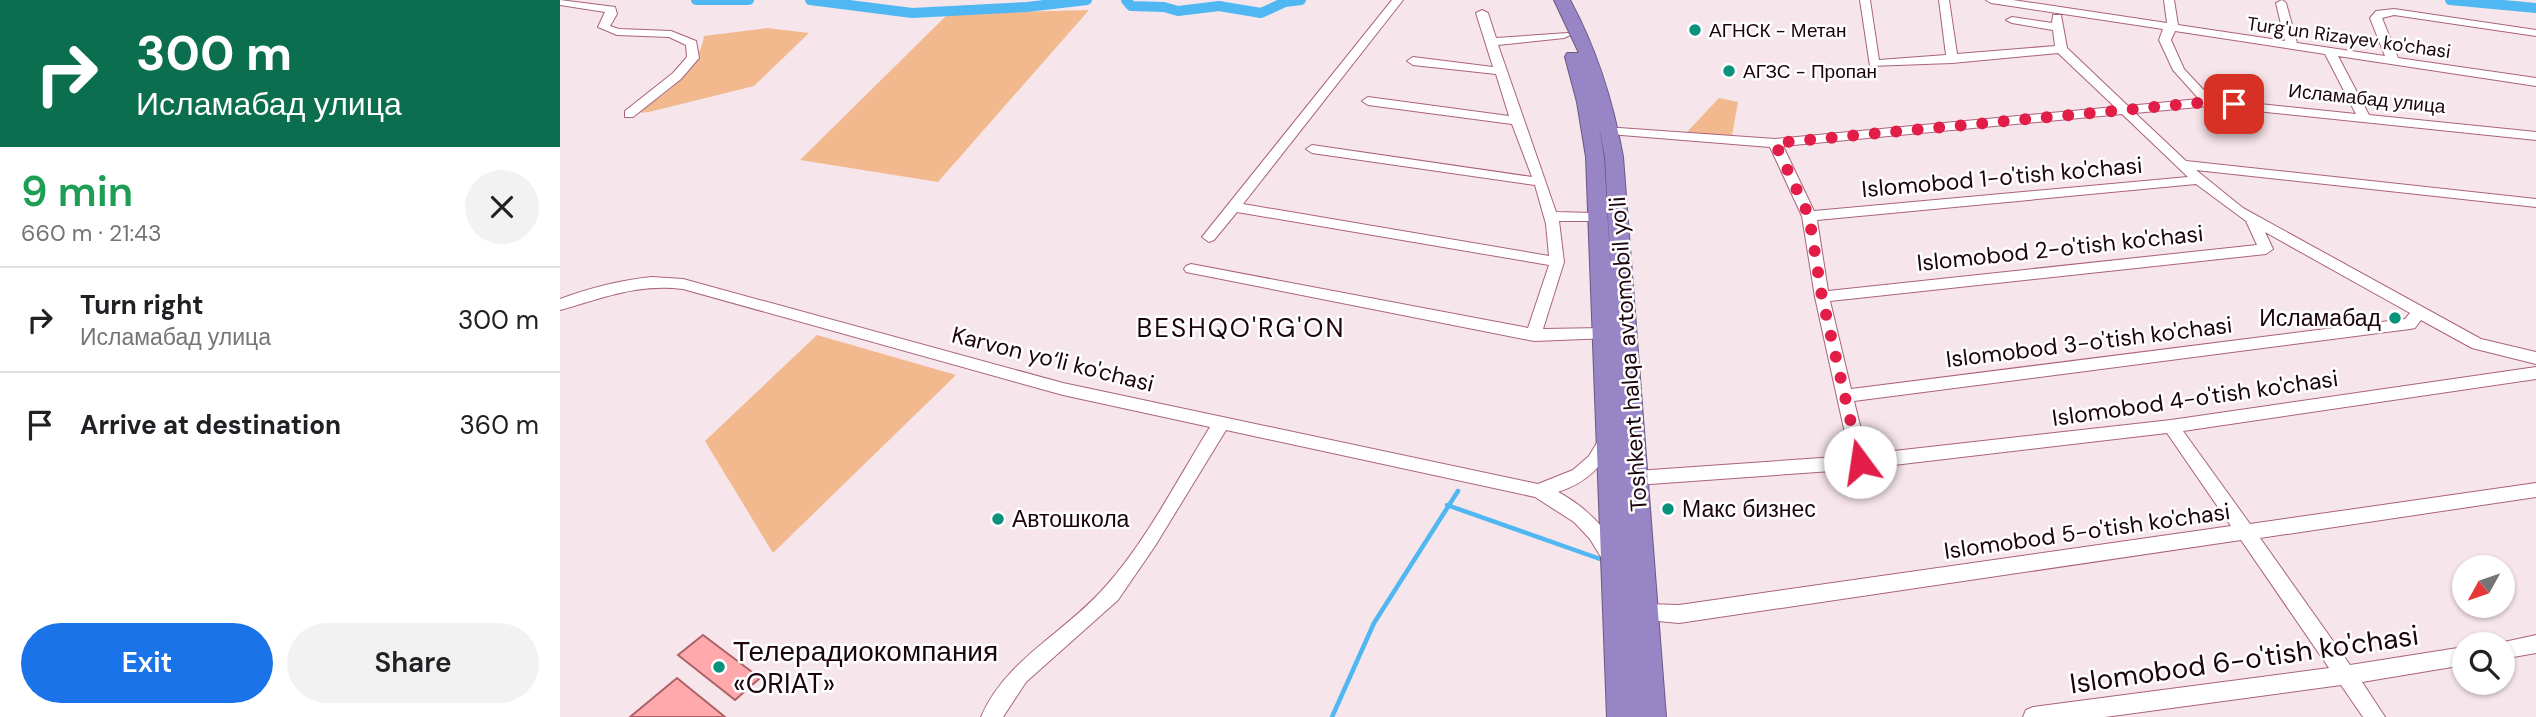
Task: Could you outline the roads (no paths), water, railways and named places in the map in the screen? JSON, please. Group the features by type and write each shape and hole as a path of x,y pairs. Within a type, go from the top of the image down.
{"highway":[{"name":"Toshkent halqa avtomobil yo'li","path":"1546,0 1564,34 1590,120 1605,231 1619,397 1610,436 1622,717"},
{"name":"Toshkent halqa avtomobil yo'li","path":"1562,0 1590,61 1602,95 1609,130 1605,334 1636,478 1651,717"}],"street":[{"path":"1209,237 1398,0"},
{"path":"1865,0 1874,64 2061,49"},
{"path":"1944,0 1952,59"},
{"name":"Turg'un Rizayev ko'chasi","path":"1991,0 2536,82"},
{"path":"2073,0 2073,14"},
{"path":"2169,0 2173,28 2168,30 2165,40 2179,70 2208,102"},
{"path":"560,2 611,9 604,27 617,32 671,34 692,43 693,58 677,76 629,114"},
{"path":"2281,3 2292,46"},
{"path":"2056,11 2061,49 2181,164 2238,211 2477,344 2536,358"},
{"path":"2393,61 2376,18 2383,12 2536,33"},
{"path":"1482,13 1551,216 1556,262 1534,335"},
{"path":"2012,20 2058,27"},
{"path":"1492,42 1564,34"},
{"path":"2330,52 2364,116"},
{"path":"1413,61 1501,71"},
{"path":"1368,100 1517,121"},
{"name":"Исламабад улица","path":"1609,130 1775,143 2208,102 2364,116 2536,136"},
{"path":"1775,143 1809,216 1822,297 1860,462"},
{"path":"1312,149 1541,182"},
{"path":"2181,164 2536,203"},
{"name":"Islomobod 1-o'tish ko'chasi","path":"1809,216 2199,180"},
{"path":"1235,207 1556,262"},
{"path":"1551,216 1605,231"},
{"name":"Islomobod 2-o'tish ko'chasi","path":"1822,297 2266,249 2251,217"},
{"path":"1191,269 1534,335 1605,334"},
{"name":"Karvon yo‘li ko'chasi","path":"560,305 623,286 652,281 672,282 819,320 1063,389 1538,491 1565,503 1585,519 1602,539 1615,564"},
{"name":"Islomobod 3-o'tish ko'chasi","path":"1844,396 2410,324 2418,313"},
{"name":"Islomobod 4-o'tish ko'chasi","path":"1636,478 1860,462 2171,426 2536,373"},
{"path":"992,717 1019,675 1111,594 1149,541 1221,424"},
{"path":"2171,426 2375,717"},
{"path":"1538,491 1565,483 1591,467 1610,436"},
{"name":"Islomobod 5-o'tish ko'chasi","path":"1644,613 1679,614 2536,490"},
{"path":"2515,648 2536,644"},
{"name":"Islomobod 6-o'tish ko'chasi","path":"2033,717 2452,658"}],"waterway":[{"path":"696,0 749,0"},
{"path":"810,0 912,13 1027,7 1087,0"},
{"path":"1126,0 1131,6 1164,7 1178,11 1219,6 1261,13 1285,2 1301,0"},
{"path":"2450,0 2536,8"},
{"path":"1449,506 1458,491"},
{"path":"1332,717 1374,623 1449,506"},
{"path":"1449,506 1603,560"}],"place":[{"name":"АГНСК - Метан","path":"1695,30"},
{"name":"АГЗС - Пропан","path":"1729,71"},
{"name":"Исламабад","path":"2395,318"},
{"name":"Макс бизнес","path":"1668,509"},
{"name":"Автошкола","path":"998,519"},
{"name":"Телерадиокомпания «ORIAT»","path":"719,667"}],"district":[{"name":"BESHQO'RG'ON","path":"1241,328"}]}
